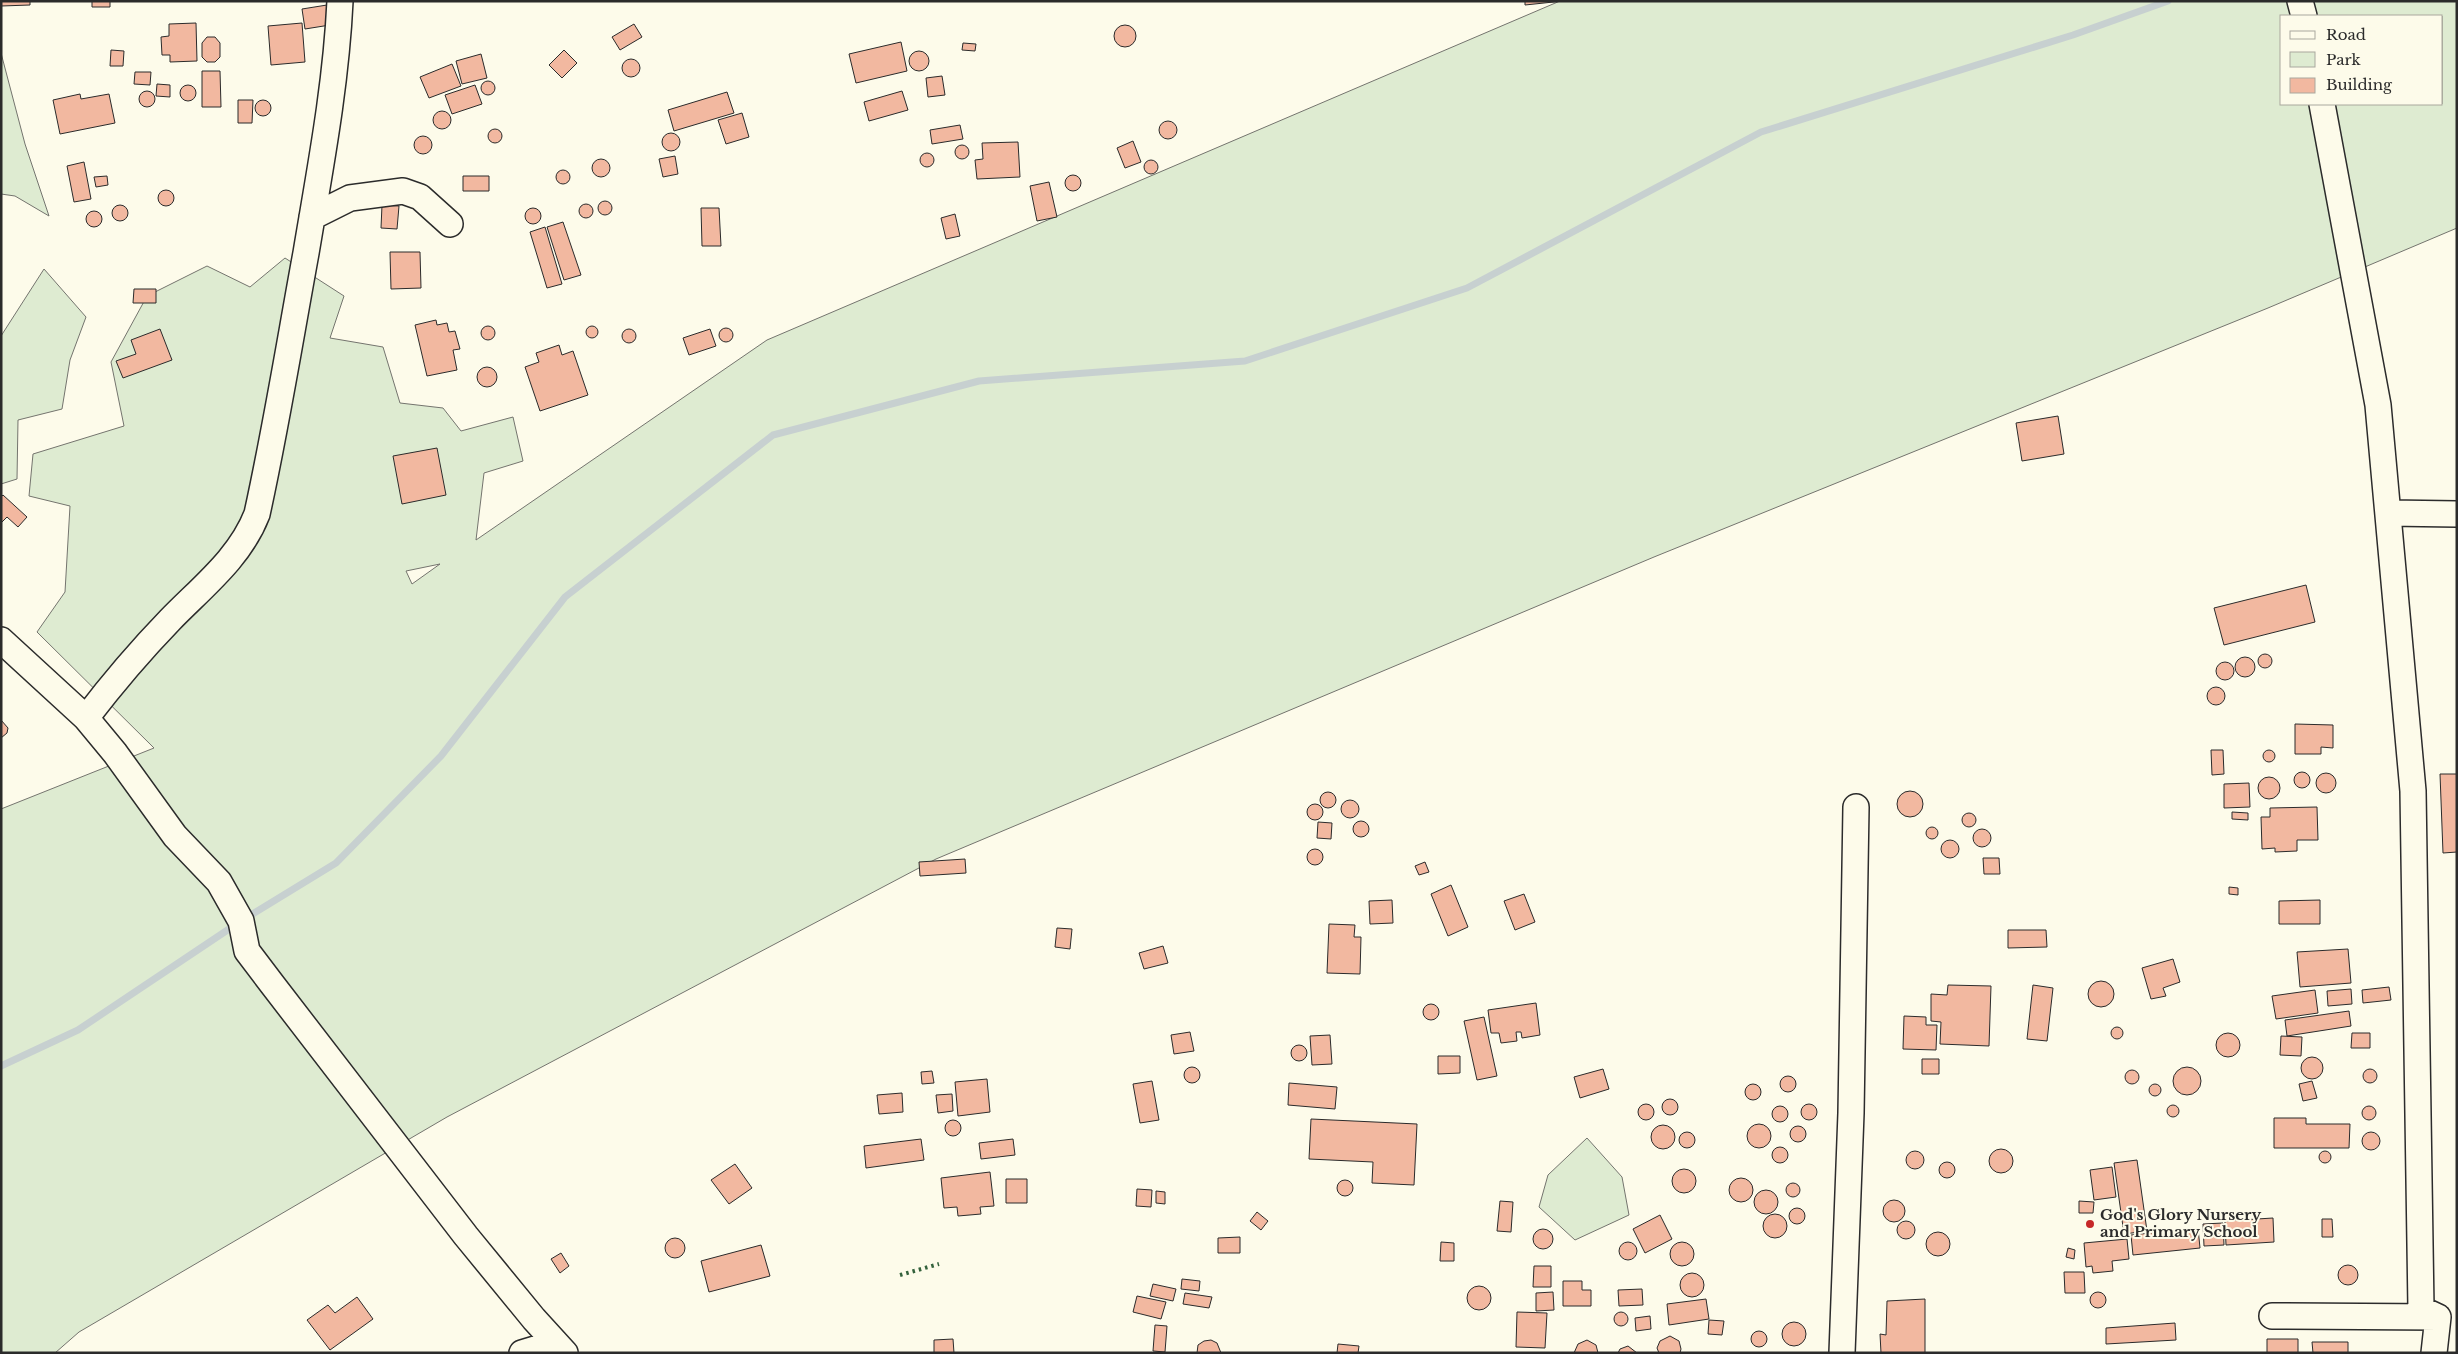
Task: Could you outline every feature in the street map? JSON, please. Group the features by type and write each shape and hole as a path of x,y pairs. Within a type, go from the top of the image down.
{"street":[{"path":"86,718 137,656 212,580 241,545 252,527 260,498 329,120 340,1"},
{"path":"2300,1 2304,15"},
{"path":"2322,105 2371,364 2389,513 2413,791 2421,1309 2438,1317"},
{"path":"312,217 350,198 403,191 420,197 450,224"},
{"path":"2389,513 2457,514"},
{"path":"1,640 86,718 116,753 175,836 219,882 241,920 248,951 272,984 466,1236 560,1348"},
{"path":"1842,1353 1851,1113 1856,806"},
{"path":"2272,1316 2438,1317"},
{"path":"2434,1353 2438,1317"},
{"path":"522,1353 560,1348"}],"green space":[{"path":"1560,1 2457,1 2457,228 2268,308 1654,557 936,859 447,1117 79,1332 55,1353 1,1353 1,809 154,748 37,632 65,592 70,506 29,496 33,454 124,426 111,362 147,296 207,266 250,287 285,258 344,296 330,338 383,347 400,403 443,408 461,431 513,417 523,461 484,473 476,540 767,340","holes":["440,564 412,584 406,571"]},
{"path":"1,53 25,144 49,216 15,196 1,194"},
{"path":"44,269 86,317 70,360 62,409 18,420 17,479 1,484 1,336"},
{"path":"1587,1138 1622,1177 1629,1215 1575,1240 1539,1207 1548,1175"}],"building":[{"path":"1,1 30,1 30,5 1,6"},
{"path":"92,1 110,1 110,7 92,7"},
{"path":"1525,1 1563,1 1525,5"},
{"path":"327,5 330,25 305,29 302,9"},
{"path":"196,23 197,61 170,62 170,55 162,55 161,37 169,36 169,24"},
{"path":"302,23 305,62 271,65 268,26"},
{"path":"634,24 642,37 620,50 612,37"},
{"path":"1125,25 1135,32 1136,36 1129,46 1125,47 1115,40 1114,36 1121,26"},
{"path":"207,37 215,37 220,43 220,57 215,62 207,62 202,57 202,43"},
{"path":"901,42 907,71 856,83 849,54"},
{"path":"963,43 976,44 975,51 962,50"},
{"path":"111,50 124,51 123,66 110,66"},
{"path":"564,50 577,63 562,78 549,65"},
{"path":"919,51 926,54 929,61 926,68 919,71 912,68 909,61 912,54"},
{"path":"481,54 487,78 462,84 456,61"},
{"path":"631,59 637,62 640,68 637,74 631,77 625,74 622,68 625,62"},
{"path":"452,64 461,86 429,98 420,77"},
{"path":"202,71 220,71 221,107 202,107"},
{"path":"135,72 151,72 150,85 134,84"},
{"path":"942,76 945,95 928,97 926,78"},
{"path":"485,81 491,81 495,88 491,95 485,95 481,91 481,85"},
{"path":"157,84 170,85 170,97 156,96"},
{"path":"188,85 194,87 196,93 194,99 188,101 182,99 180,93 182,87"},
{"path":"475,85 482,104 452,114 445,95"},
{"path":"147,91 153,93 155,99 153,105 147,107 141,105 139,99 141,93"},
{"path":"902,91 908,110 869,121 864,102"},
{"path":"727,92 734,113 674,131 668,110"},
{"path":"80,94 81,99 109,94 115,123 60,134 53,100"},
{"path":"238,100 253,100 252,123 238,123"},
{"path":"260,100 266,100 271,105 269,114 260,116 255,111 255,105"},
{"path":"442,111 448,114 451,120 448,126 442,129 436,126 433,120 436,114"},
{"path":"742,113 749,137 726,144 718,120"},
{"path":"1168,121 1174,124 1177,130 1174,136 1168,139 1162,136 1159,130 1162,124"},
{"path":"960,125 963,139 932,144 930,130"},
{"path":"492,129 498,129 502,136 498,143 492,143 488,139 488,133"},
{"path":"671,133 677,136 680,142 677,148 671,151 665,148 662,142 665,136"},
{"path":"423,136 431,141 432,145 427,153 423,154 415,149 414,145 419,137"},
{"path":"1133,141 1141,162 1125,168 1117,148"},
{"path":"1018,142 1020,177 977,179 975,160 983,159 982,143"},
{"path":"959,145 965,145 969,152 965,159 959,159 955,155 955,149"},
{"path":"924,153 930,153 934,160 930,167 924,167 920,163 920,157"},
{"path":"675,156 678,174 663,177 659,159"},
{"path":"601,159 607,162 610,168 607,174 601,177 595,174 592,168 595,162"},
{"path":"1148,160 1154,160 1158,167 1154,174 1148,174 1144,170 1144,164"},
{"path":"84,162 91,199 74,202 67,166"},
{"path":"560,170 566,170 570,177 566,184 560,184 556,180 556,174"},
{"path":"1073,175 1081,183 1073,191 1065,183"},
{"path":"107,176 108,185 96,187 94,177"},
{"path":"463,176 489,176 489,191 463,191"},
{"path":"1049,182 1057,217 1037,221 1030,186"},
{"path":"166,190 172,192 174,198 172,204 166,206 160,204 158,198 160,192"},
{"path":"602,201 608,201 612,208 608,215 602,215 598,211 598,205"},
{"path":"583,204 589,204 593,211 589,218 583,218 579,214 579,208"},
{"path":"120,205 126,207 128,213 126,219 120,221 114,219 112,213 114,207"},
{"path":"382,205 399,206 397,229 381,228"},
{"path":"533,208 541,216 533,224 525,216"},
{"path":"701,208 719,208 721,246 702,246"},
{"path":"94,211 100,213 102,219 100,225 94,227 88,225 86,219 88,213"},
{"path":"955,214 960,236 946,239 941,218"},
{"path":"563,222 581,275 564,280 547,227"},
{"path":"545,227 562,284 547,288 530,232"},
{"path":"390,252 420,252 421,288 391,289"},
{"path":"134,289 156,289 156,303 133,303"},
{"path":"436,320 437,325 447,323 449,332 455,331 460,349 453,350 457,370 427,376 415,325"},
{"path":"485,326 491,326 495,333 491,340 485,340 481,336 481,330"},
{"path":"590,326 594,326 598,332 594,338 590,338 586,334 586,330"},
{"path":"723,328 729,328 733,335 729,342 723,342 719,338 719,332"},
{"path":"160,329 172,360 123,378 116,361 136,354 131,340"},
{"path":"626,329 632,329 636,336 632,343 626,343 622,339 622,333"},
{"path":"710,329 716,346 689,355 683,338"},
{"path":"559,345 562,355 573,351 588,395 540,411 525,367 539,362 536,353"},
{"path":"483,367 491,367 497,373 497,381 491,387 483,387 477,381 477,373"},
{"path":"2058,416 2064,454 2022,461 2016,423"},
{"path":"437,448 446,495 402,504 393,456"},
{"path":"3,495 27,517 18,527 7,517 1,523 1,497"},
{"path":"2306,585 2315,622 2224,645 2214,608"},
{"path":"2262,654 2268,654 2272,661 2268,668 2262,668 2258,664 2258,658"},
{"path":"2245,657 2252,660 2255,667 2252,674 2245,677 2238,674 2235,667 2238,660"},
{"path":"2221,662 2229,662 2234,667 2232,678 2221,680 2216,675 2216,667"},
{"path":"2216,687 2222,690 2225,696 2222,702 2216,705 2210,702 2207,696 2210,690"},
{"path":"1,720 8,728 7,733 1,738"},
{"path":"2295,724 2333,725 2333,748 2321,747 2321,754 2295,754"},
{"path":"2211,750 2223,750 2224,774 2212,775"},
{"path":"2271,750 2274,751 2274,761 2267,762 2264,761 2263,754 2264,751"},
{"path":"2299,772 2305,772 2310,777 2308,786 2299,788 2294,783 2294,777"},
{"path":"2326,773 2333,776 2336,783 2333,790 2326,793 2319,790 2316,783 2319,776"},
{"path":"2440,774 2457,774 2457,852 2443,853"},
{"path":"2269,777 2277,780 2280,788 2277,796 2269,799 2261,796 2258,788 2261,780"},
{"path":"2249,783 2250,807 2224,808 2224,784"},
{"path":"1910,791 1919,795 1923,804 1919,813 1910,817 1901,813 1897,804 1901,795"},
{"path":"1328,792 1336,800 1328,808 1320,800"},
{"path":"1346,800 1354,800 1359,805 1357,816 1346,818 1341,813 1341,805"},
{"path":"1315,804 1323,812 1315,820 1307,812"},
{"path":"2317,807 2318,840 2297,840 2297,851 2275,852 2275,848 2262,849 2261,817 2270,817 2270,808"},
{"path":"2232,812 2248,813 2248,820 2232,819"},
{"path":"1969,813 1974,815 1976,820 1974,825 1969,827 1964,825 1962,820 1964,815"},
{"path":"1358,821 1364,821 1369,826 1367,835 1358,837 1353,832 1353,826"},
{"path":"1318,822 1332,823 1331,839 1317,838"},
{"path":"1934,827 1937,828 1937,838 1930,839 1927,838 1926,831 1927,828"},
{"path":"1982,829 1988,832 1991,838 1988,844 1982,847 1976,844 1973,838 1976,832"},
{"path":"1950,840 1956,843 1959,849 1956,855 1950,858 1944,855 1941,849 1944,843"},
{"path":"1312,849 1318,849 1323,854 1321,863 1312,865 1307,860 1307,854"},
{"path":"1983,858 1999,858 2000,874 1984,874"},
{"path":"965,859 966,873 920,876 919,862"},
{"path":"1425,862 1429,872 1419,875 1415,866"},
{"path":"1451,885 1468,927 1448,936 1431,894"},
{"path":"2229,887 2238,888 2238,895 2229,894"},
{"path":"1524,894 1535,922 1515,930 1504,901"},
{"path":"1392,900 1393,923 1370,924 1369,901"},
{"path":"2320,900 2320,924 2279,924 2279,901"},
{"path":"1329,924 1355,925 1354,937 1361,937 1360,974 1327,973"},
{"path":"1057,928 1072,929 1070,949 1055,947"},
{"path":"2008,930 2046,930 2047,947 2008,948"},
{"path":"1163,946 1168,963 1144,969 1139,953"},
{"path":"2348,949 2351,983 2300,987 2297,952"},
{"path":"2173,959 2180,982 2163,988 2166,996 2151,999 2142,968"},
{"path":"2101,981 2110,985 2114,994 2110,1003 2101,1007 2092,1003 2088,994 2092,985"},
{"path":"1948,985 1991,986 1989,1046 1940,1044 1941,1022 1931,1021 1931,994 1947,995"},
{"path":"2033,985 2053,988 2047,1041 2027,1039"},
{"path":"2389,987 2391,1000 2363,1003 2362,990"},
{"path":"2351,989 2352,1004 2328,1006 2327,991"},
{"path":"2315,990 2318,1013 2276,1019 2272,996"},
{"path":"1536,1003 1540,1035 1522,1038 1521,1032 1516,1032 1517,1041 1501,1043 1499,1033 1491,1033 1488,1010"},
{"path":"1428,1004 1434,1004 1439,1009 1437,1018 1428,1020 1423,1015 1423,1009"},
{"path":"2349,1011 2351,1026 2287,1036 2285,1020"},
{"path":"1904,1016 1926,1017 1926,1025 1937,1025 1936,1050 1903,1049"},
{"path":"1484,1017 1497,1076 1477,1080 1464,1021"},
{"path":"2119,1027 2122,1028 2122,1038 2115,1039 2112,1038 2111,1031 2112,1028"},
{"path":"1190,1032 1194,1051 1174,1054 1171,1035"},
{"path":"2228,1033 2237,1036 2240,1045 2237,1054 2228,1057 2219,1054 2216,1045 2219,1036"},
{"path":"2352,1033 2370,1033 2370,1048 2351,1048"},
{"path":"1330,1035 1332,1064 1312,1065 1310,1036"},
{"path":"2281,1036 2302,1037 2301,1056 2280,1055"},
{"path":"1296,1045 1302,1045 1307,1050 1305,1059 1296,1061 1291,1056 1291,1050"},
{"path":"1438,1056 1460,1056 1460,1073 1438,1074"},
{"path":"2312,1057 2320,1060 2323,1068 2320,1076 2312,1079 2304,1076 2301,1068 2304,1060"},
{"path":"1922,1059 1939,1059 1939,1074 1922,1074"},
{"path":"1189,1067 1195,1067 1200,1072 1198,1081 1189,1083 1184,1078 1184,1072"},
{"path":"2187,1067 2197,1071 2201,1081 2197,1091 2187,1095 2177,1091 2173,1081 2177,1071"},
{"path":"1603,1069 1609,1089 1580,1098 1574,1077"},
{"path":"2370,1069 2375,1071 2377,1076 2375,1081 2370,1083 2365,1081 2363,1076 2365,1071"},
{"path":"2132,1070 2137,1072 2139,1077 2137,1082 2132,1084 2127,1082 2125,1077 2127,1072"},
{"path":"932,1071 934,1083 922,1084 921,1072"},
{"path":"1785,1076 1791,1076 1796,1081 1794,1090 1785,1092 1780,1087 1780,1081"},
{"path":"987,1079 990,1112 958,1116 955,1082"},
{"path":"1152,1081 1159,1120 1140,1123 1133,1084"},
{"path":"2312,1081 2317,1098 2303,1101 2299,1084"},
{"path":"1289,1083 1337,1087 1335,1109 1288,1105"},
{"path":"1750,1084 1756,1084 1761,1089 1759,1098 1750,1100 1745,1095 1745,1089"},
{"path":"2157,1084 2160,1085 2160,1095 2153,1096 2150,1095 2149,1088 2150,1085"},
{"path":"902,1093 903,1112 879,1114 877,1095"},
{"path":"952,1094 953,1111 938,1113 936,1095"},
{"path":"1667,1099 1673,1099 1678,1104 1676,1113 1667,1115 1662,1110 1662,1104"},
{"path":"1643,1104 1649,1104 1654,1109 1652,1118 1643,1120 1638,1115 1638,1109"},
{"path":"1806,1104 1812,1104 1817,1109 1815,1118 1806,1120 1801,1115 1801,1109"},
{"path":"2175,1105 2178,1106 2178,1116 2171,1117 2168,1116 2167,1109 2168,1106"},
{"path":"1777,1106 1783,1106 1788,1111 1786,1120 1777,1122 1772,1117 1772,1111"},
{"path":"2369,1106 2374,1108 2376,1113 2374,1118 2369,1120 2364,1118 2362,1113 2364,1108"},
{"path":"2274,1118 2306,1118 2306,1124 2350,1124 2349,1148 2274,1148"},
{"path":"1311,1119 1417,1124 1414,1185 1372,1183 1373,1162 1309,1159"},
{"path":"950,1120 956,1120 961,1125 959,1134 950,1136 945,1131 945,1125"},
{"path":"1759,1124 1767,1128 1771,1136 1767,1144 1759,1148 1751,1144 1747,1136 1751,1128"},
{"path":"1663,1125 1671,1129 1675,1137 1671,1145 1663,1149 1655,1145 1651,1137 1655,1129"},
{"path":"1795,1126 1801,1126 1806,1131 1804,1140 1795,1142 1790,1137 1790,1131"},
{"path":"1684,1132 1690,1132 1695,1137 1693,1146 1684,1148 1679,1143 1679,1137"},
{"path":"2367,1132 2375,1132 2380,1137 2378,1148 2367,1150 2362,1145 2362,1137"},
{"path":"921,1139 924,1160 866,1168 864,1146"},
{"path":"1013,1139 1015,1155 981,1159 979,1143"},
{"path":"1777,1147 1783,1147 1788,1152 1786,1161 1777,1163 1772,1158 1772,1152"},
{"path":"2001,1149 2010,1152 2013,1161 2010,1170 2001,1173 1992,1170 1989,1161 1992,1152"},
{"path":"1911,1151 1919,1151 1924,1156 1922,1167 1911,1169 1906,1164 1906,1156"},
{"path":"2327,1151 2330,1152 2330,1162 2323,1163 2320,1162 2319,1155 2320,1152"},
{"path":"2137,1160 2147,1231 2124,1234 2114,1163"},
{"path":"1944,1162 1950,1162 1955,1167 1953,1176 1944,1178 1939,1173 1939,1167"},
{"path":"735,1164 752,1188 729,1204 711,1180"},
{"path":"2112,1167 2116,1197 2094,1200 2090,1170"},
{"path":"1684,1169 1692,1173 1696,1181 1692,1189 1684,1193 1676,1189 1672,1181 1676,1173"},
{"path":"990,1172 994,1206 980,1207 981,1214 958,1216 957,1207 944,1208 941,1178"},
{"path":"1741,1178 1749,1182 1753,1190 1749,1198 1741,1202 1733,1198 1729,1190 1733,1182"},
{"path":"1006,1179 1027,1179 1027,1203 1006,1203"},
{"path":"1342,1180 1348,1180 1353,1185 1351,1194 1342,1196 1337,1191 1337,1185"},
{"path":"1790,1183 1796,1183 1800,1190 1796,1197 1790,1197 1786,1193 1786,1187"},
{"path":"1137,1189 1152,1190 1151,1207 1136,1206"},
{"path":"1766,1190 1774,1194 1778,1202 1774,1210 1766,1214 1758,1210 1754,1202 1758,1194"},
{"path":"1156,1191 1165,1192 1165,1204 1156,1203"},
{"path":"1894,1200 1902,1203 1905,1211 1902,1219 1894,1222 1886,1219 1883,1211 1886,1203"},
{"path":"1500,1201 1513,1202 1511,1232 1497,1231"},
{"path":"2079,1201 2094,1202 2093,1213 2079,1213"},
{"path":"1794,1208 1800,1208 1805,1213 1803,1222 1794,1224 1789,1219 1789,1213"},
{"path":"1257,1212 1268,1221 1261,1230 1250,1221"},
{"path":"1775,1214 1783,1218 1787,1226 1783,1234 1775,1238 1767,1234 1763,1226 1767,1218"},
{"path":"1660,1215 1672,1239 1645,1253 1633,1229"},
{"path":"2273,1218 2274,1242 2226,1245 2225,1221"},
{"path":"2322,1219 2332,1219 2333,1237 2322,1237"},
{"path":"1906,1221 1912,1224 1915,1230 1912,1236 1906,1239 1900,1236 1897,1230 1900,1224"},
{"path":"2223,1223 2224,1245 2204,1246 2203,1224"},
{"path":"2198,1228 2200,1248 2133,1255 2131,1235"},
{"path":"1543,1229 1550,1232 1553,1239 1550,1246 1543,1249 1536,1246 1533,1239 1536,1232"},
{"path":"1938,1232 1946,1236 1950,1244 1946,1252 1938,1256 1930,1252 1926,1244 1930,1236"},
{"path":"1240,1237 1240,1253 1218,1253 1218,1238"},
{"path":"675,1238 682,1241 685,1248 682,1255 675,1258 668,1255 665,1248 668,1241"},
{"path":"2127,1239 2129,1259 2112,1261 2113,1271 2093,1273 2092,1266 2086,1267 2084,1243"},
{"path":"1441,1242 1454,1243 1454,1261 1440,1261"},
{"path":"1628,1242 1634,1245 1637,1251 1634,1257 1628,1260 1622,1257 1619,1251 1622,1245"},
{"path":"1682,1242 1690,1246 1694,1254 1690,1262 1682,1266 1674,1262 1670,1254 1674,1246"},
{"path":"761,1245 770,1276 709,1292 701,1261"},
{"path":"2068,1248 2075,1250 2074,1259 2066,1257"},
{"path":"561,1253 569,1266 560,1273 551,1259"},
{"path":"2348,1265 2355,1268 2358,1275 2355,1282 2348,1285 2341,1282 2338,1275 2341,1268"},
{"path":"1534,1266 1551,1266 1551,1287 1533,1287"},
{"path":"2064,1272 2084,1272 2085,1293 2065,1293"},
{"path":"1692,1273 1700,1277 1704,1285 1700,1293 1692,1297 1684,1293 1680,1285 1684,1277"},
{"path":"1182,1279 1200,1281 1199,1291 1181,1289"},
{"path":"1563,1281 1582,1281 1582,1290 1591,1290 1591,1306 1563,1306"},
{"path":"1153,1284 1176,1289 1173,1301 1150,1296"},
{"path":"1479,1286 1487,1290 1491,1298 1487,1306 1479,1310 1471,1306 1467,1298 1471,1290"},
{"path":"1642,1289 1643,1305 1619,1306 1618,1290"},
{"path":"1553,1292 1554,1310 1536,1311 1536,1293"},
{"path":"2095,1292 2101,1292 2106,1297 2104,1306 2095,1308 2090,1303 2090,1297"},
{"path":"1185,1293 1212,1297 1209,1308 1183,1304"},
{"path":"1137,1296 1166,1302 1161,1319 1133,1312"},
{"path":"357,1297 373,1319 330,1350 307,1320 328,1305 335,1313"},
{"path":"1706,1299 1709,1319 1669,1325 1667,1304"},
{"path":"1925,1299 1925,1353 1881,1353 1880,1334 1886,1335 1887,1301"},
{"path":"1517,1312 1547,1313 1545,1348 1516,1347"},
{"path":"1618,1312 1624,1312 1628,1319 1624,1326 1618,1326 1614,1322 1614,1316"},
{"path":"1650,1316 1651,1329 1636,1331 1635,1318"},
{"path":"1709,1320 1724,1321 1722,1335 1708,1334"},
{"path":"1794,1322 1802,1326 1806,1334 1802,1342 1794,1346 1786,1342 1782,1334 1786,1326"},
{"path":"2175,1323 2176,1340 2106,1344 2106,1328"},
{"path":"1155,1325 1167,1326 1165,1352 1153,1351"},
{"path":"1756,1331 1762,1331 1767,1336 1765,1345 1756,1347 1751,1342 1751,1336"},
{"path":"1670,1336 1679,1341 1680,1353 1659,1353 1657,1348 1660,1341"},
{"path":"953,1339 954,1353 934,1353 934,1340"},
{"path":"2267,1339 2298,1339 2298,1353 2267,1353"},
{"path":"1211,1340 1217,1343 1221,1353 1197,1353 1198,1345 1204,1341"},
{"path":"1587,1340 1596,1345 1598,1353 1574,1353 1578,1344"},
{"path":"2312,1342 2348,1342 2348,1353 2313,1353"},
{"path":"1338,1344 1359,1346 1358,1353 1337,1353"},
{"path":"1628,1346 1637,1353 1618,1353 1620,1349"}],"waterway":[{"path":"1,1066 78,1030 241,921 336,863 441,756 565,597 773,435 979,381 1245,361 1467,288 1761,132 2073,35 2168,1"}],"hedge":[{"path":"900,1275 939,1264"}],"place":[{"name":"God's Glory Nursery and Primary School","path":"2090,1224"}]}
